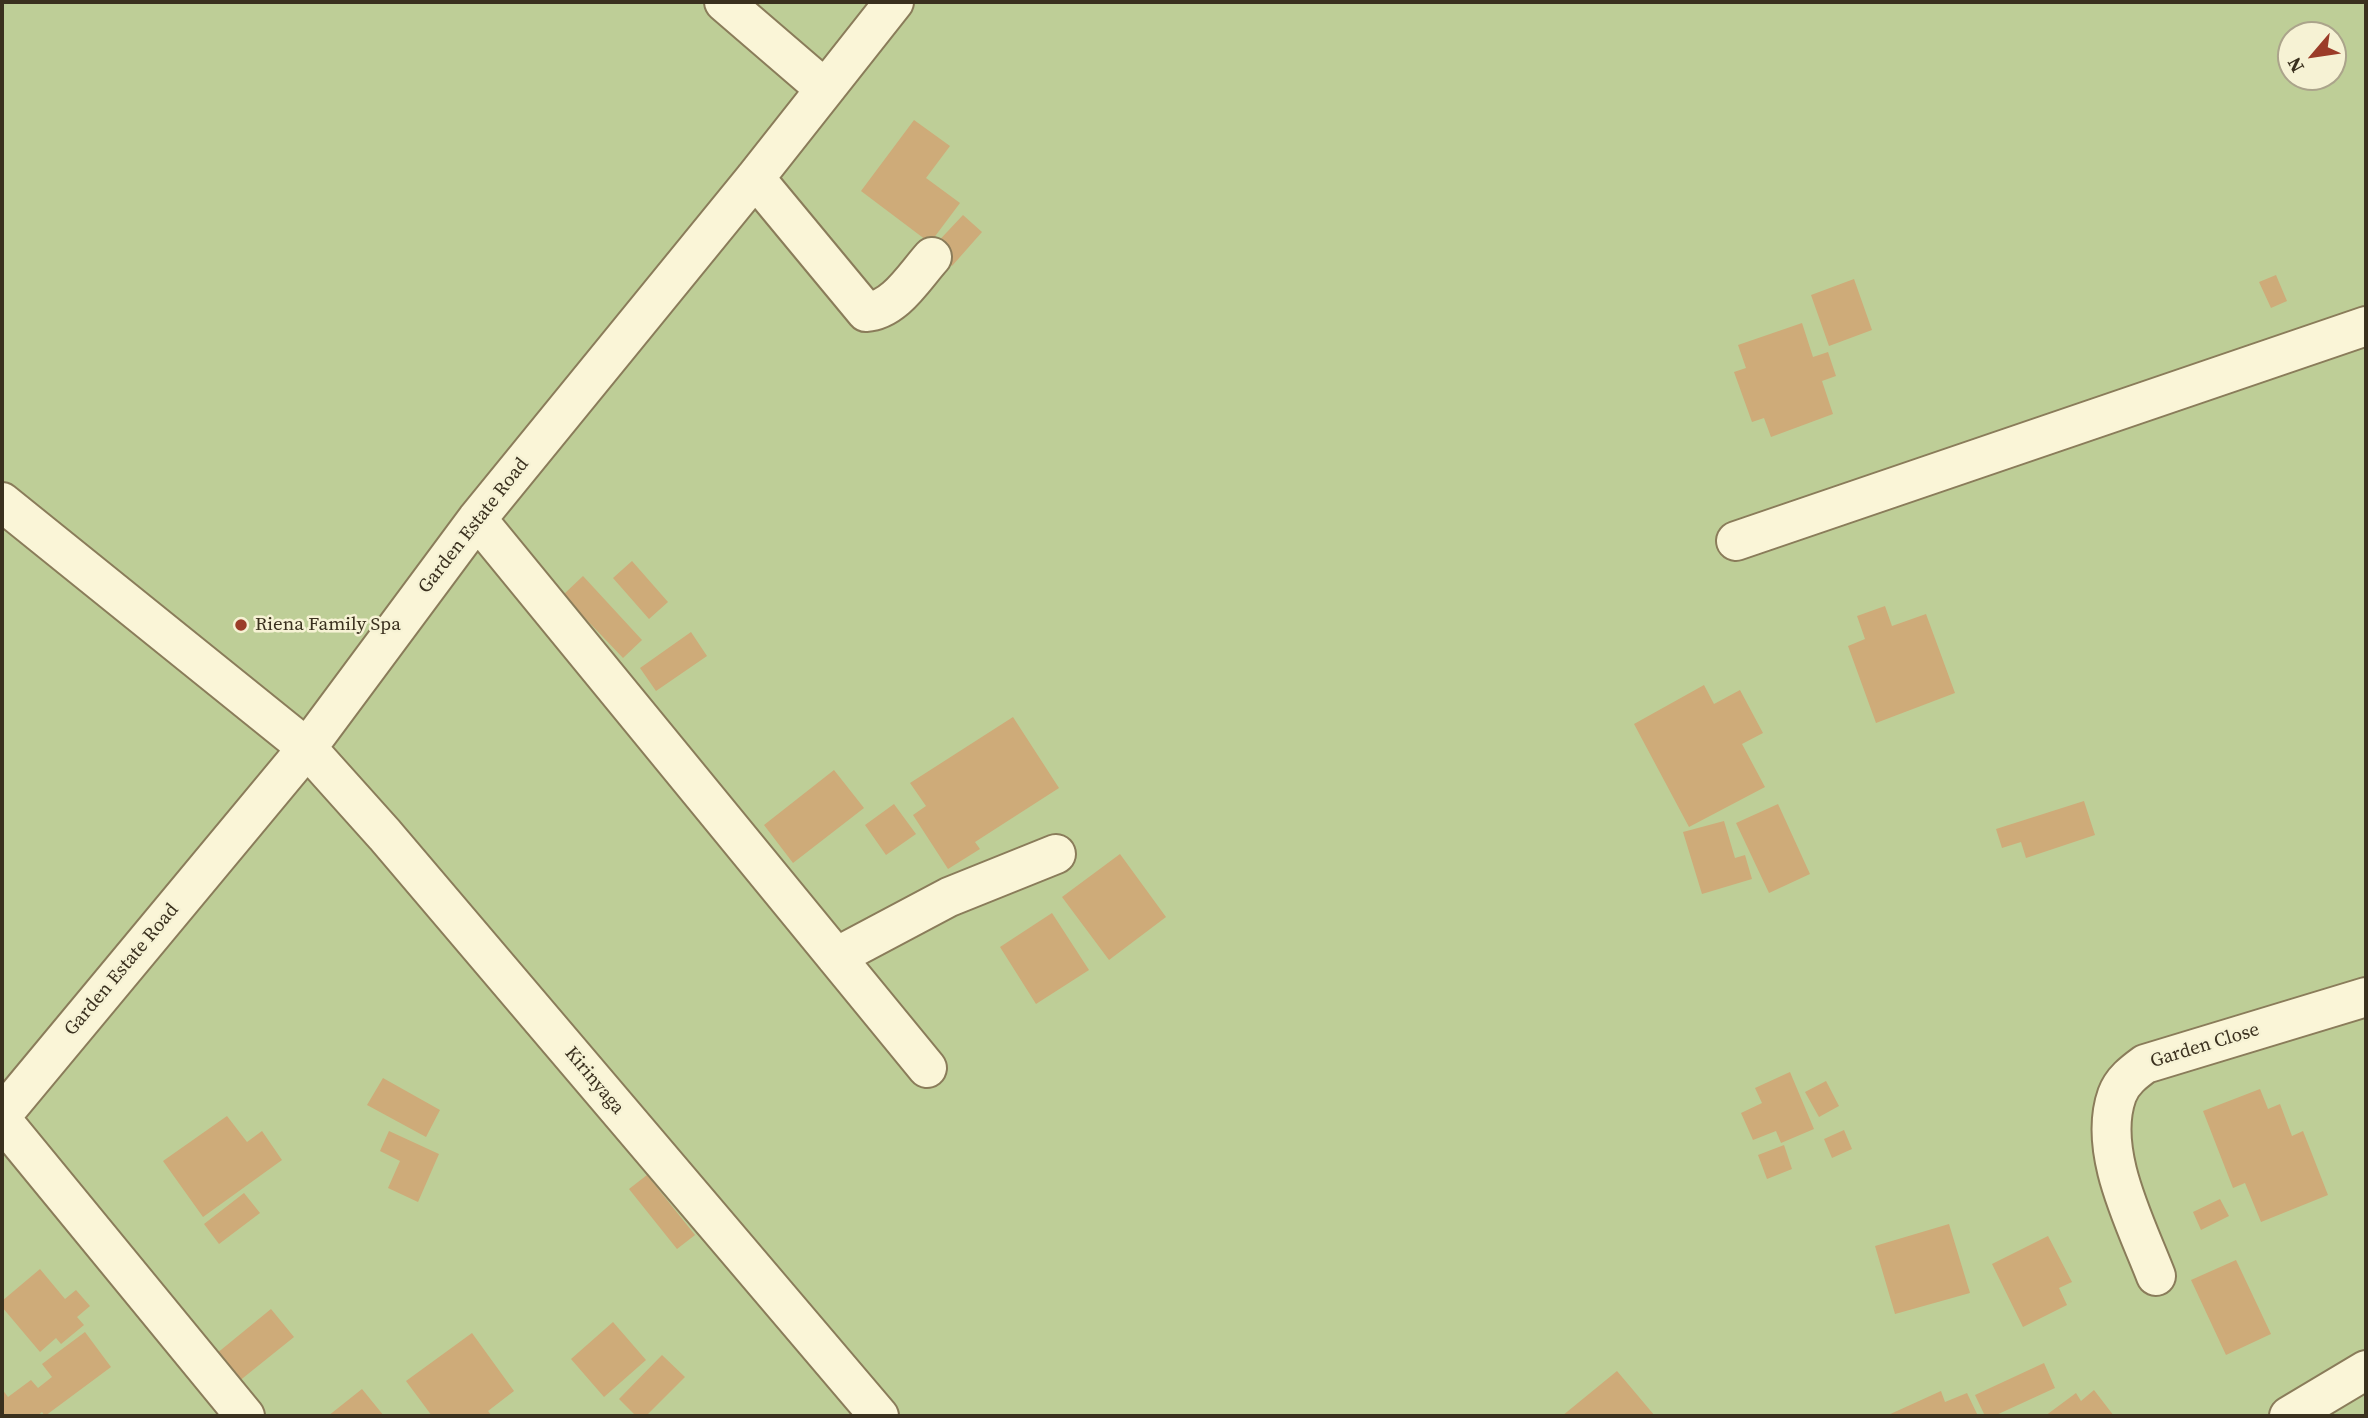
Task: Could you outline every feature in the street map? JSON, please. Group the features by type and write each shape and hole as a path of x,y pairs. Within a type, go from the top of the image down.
{"street":[{"path":"724,2 825,89"},
{"name":"Garden Estate Road","path":"2,1117 307,748 477,519 755,178 894,2"},
{"path":"755,178 866,312 877,311 889,305 932,257"},
{"path":"1736,541 2366,326"},
{"name":"Kirinyaga","path":"2,502 307,748 385,835 879,1416"},
{"path":"477,519 927,1068"},
{"path":"836,957 949,897 1056,854"},
{"name":"Garden Close","path":"2156,1276 2124,1193 2112,1142 2112,1116 2118,1093 2129,1076 2145,1064 2366,997"},
{"path":"2,1117 245,1416"},
{"path":"2289,1416 2366,1370"}],"green space":[{"path":"2,2 2366,2 2366,1416 2,1416"}],"building":[{"path":"914,120 950,146 926,178 960,203 930,243 861,191"},
{"path":"963,215 982,232 952,266 932,248"},
{"path":"2276,275 2287,301 2271,308 2259,282"},
{"path":"1854,279 1872,330 1829,346 1811,295"},
{"path":"1802,323 1813,357 1828,352 1836,376 1822,381 1833,414 1771,437 1764,418 1752,422 1734,372 1746,368 1738,345"},
{"path":"632,561 668,602 649,619 613,578"},
{"path":"583,576 642,640 623,658 563,595"},
{"path":"1885,606 1892,626 1926,614 1955,693 1876,723 1848,646 1865,639 1857,616"},
{"path":"691,632 707,656 656,691 640,668"},
{"path":"1704,685 1714,704 1740,690 1763,733 1742,744 1765,787 1689,827 1634,724"},
{"path":"1013,717 1059,788 975,842 980,849 948,869 913,815 926,806 910,783"},
{"path":"834,770 864,808 793,863 764,825"},
{"path":"2084,801 2095,835 2026,858 2021,842 2002,848 1996,829"},
{"path":"894,804 916,834 886,855 865,825"},
{"path":"1778,804 1810,874 1769,893 1736,823"},
{"path":"1724,821 1735,858 1745,855 1752,879 1702,894 1683,832"},
{"path":"1120,854 1166,917 1109,960 1062,897"},
{"path":"1052,913 1089,970 1036,1004 1000,947"},
{"path":"1790,1072 1814,1129 1781,1143 1776,1131 1753,1140 1741,1113 1762,1103 1755,1088"},
{"path":"383,1078 440,1110 426,1137 367,1105"},
{"path":"1826,1081 1839,1106 1819,1117 1805,1092"},
{"path":"2260,1089 2268,1109 2280,1104 2292,1136 2303,1131 2328,1195 2261,1222 2245,1183 2233,1188 2203,1111"},
{"path":"227,1116 247,1142 262,1131 282,1160 203,1217 163,1161"},
{"path":"1844,1130 1852,1149 1832,1158 1824,1139"},
{"path":"389,1131 439,1154 418,1202 388,1188 400,1161 380,1151"},
{"path":"1784,1145 1792,1169 1767,1179 1758,1155"},
{"path":"647,1175 695,1235 677,1249 629,1189"},
{"path":"244,1193 260,1213 219,1244 204,1224"},
{"path":"2220,1199 2229,1216 2201,1230 2193,1212"},
{"path":"1949,1224 1970,1293 1895,1314 1875,1246"},
{"path":"2048,1236 2072,1282 2059,1288 2067,1305 2023,1327 1992,1264"},
{"path":"2236,1260 2271,1334 2226,1355 2191,1280"},
{"path":"40,1269 65,1299 76,1290 90,1306 77,1317 84,1325 61,1344 56,1338 40,1352 2,1307 2,1301"},
{"path":"271,1309 294,1337 238,1382 216,1354"},
{"path":"613,1322 646,1360 604,1397 571,1359"},
{"path":"85,1332 111,1367 45,1416 42,1412 37,1416 2,1416 2,1389 8,1397 31,1380 38,1388 52,1377 42,1364"},
{"path":"472,1333 514,1391 488,1411 492,1416 432,1416 406,1381"},
{"path":"662,1355 685,1377 646,1416 636,1416 619,1399"},
{"path":"2044,1363 2055,1388 1994,1416 1985,1416 1975,1395"},
{"path":"1617,1371 1655,1416 1562,1416"},
{"path":"362,1389 384,1416 328,1416"},
{"path":"2094,1390 2114,1416 2045,1416 2076,1393 2081,1401"},
{"path":"1941,1391 1945,1402 1967,1393 1978,1416 1886,1416"}],"place":[{"name":"Riena Family Spa","path":"241,625"}]}
